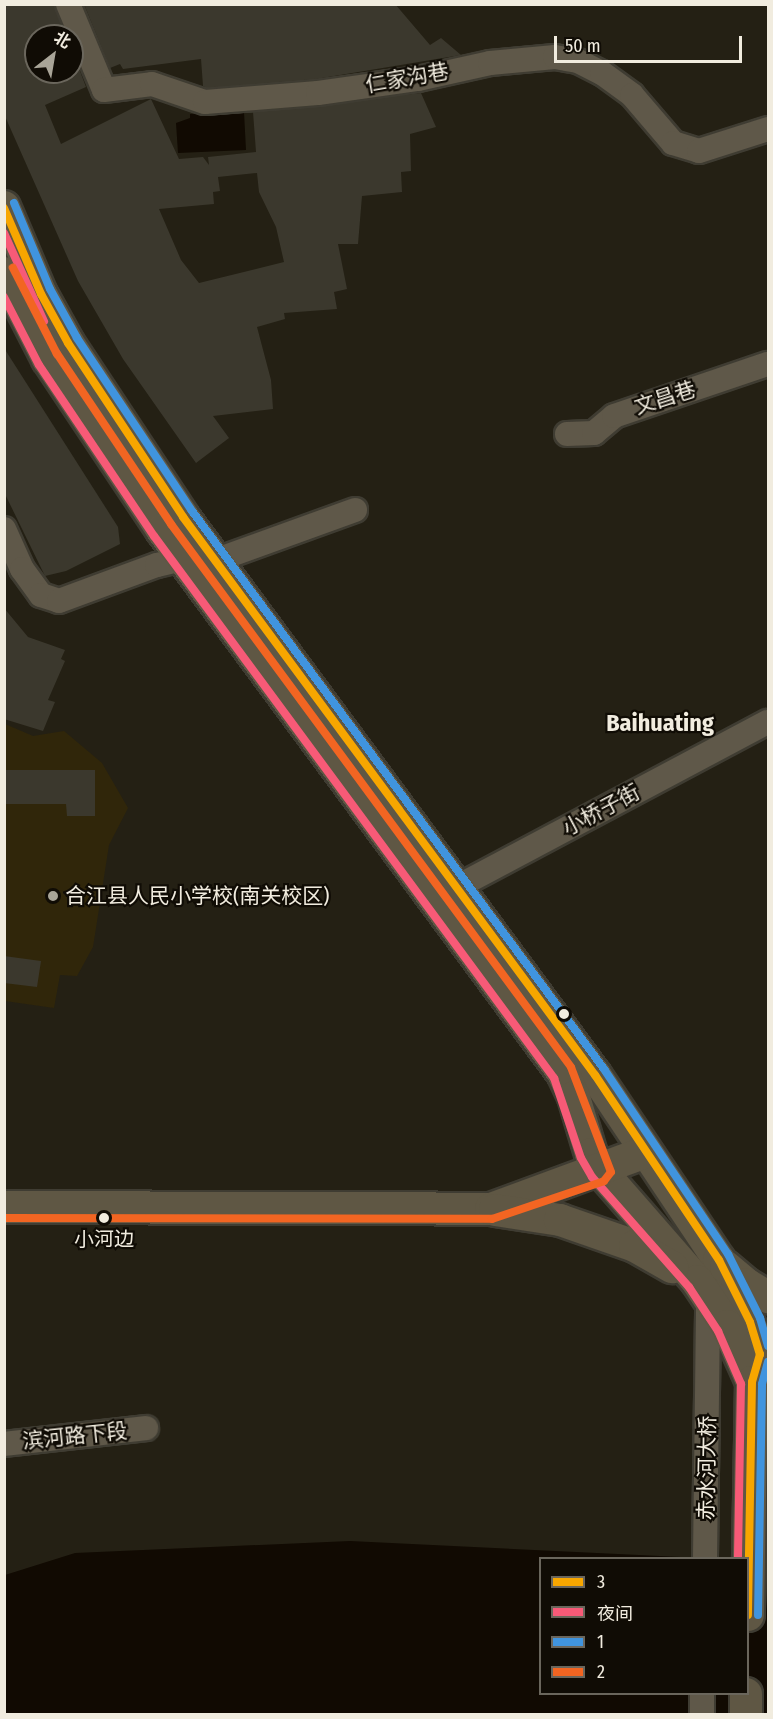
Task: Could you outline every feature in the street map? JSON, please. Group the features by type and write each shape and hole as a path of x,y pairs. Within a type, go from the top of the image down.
{"main road":[{"path":"4,207 41,294 68,343 214,561 445,893 563,1073 574,1097 591,1154 601,1171 708,1279 764,1340 752,1382"},
{"path":"7,286 48,359 183,559 445,893 595,1075 646,1152 708,1279 752,1382"},
{"path":"491,1209 601,1171 646,1152"},
{"path":"4,1207 491,1209 560,1220 610,1237 708,1279 746,1284 768,1297"},
{"name":"赤水河大桥","path":"748,1557 752,1382"},
{"path":"746,1695 746,1714"}],"street":[{"name":"仁家沟巷","path":"68,4 104,90 152,84 205,102 318,93 418,80 490,63 555,57 578,61 610,78 632,95 673,142 699,151 768,129"},
{"name":"文昌巷","path":"567,434 594,433 614,416 768,364"},
{"path":"4,530 22,569 45,600 59,601 183,559 214,561 355,510"},
{"name":"小桥子街","path":"445,893 768,722"},
{"name":"赤水河大桥","path":"705,1557 708,1279"},
{"name":"滨河路下段","path":"4,1444 146,1428"},
{"path":"702,1695 702,1714"}],"shaded area":[{"path":"244,112 246,150 178,153 176,123 190,118 190,114"},
{"name":"合江县人民小学校(南关校区)","path":"5,724 33,736 64,731 102,763 128,808 109,845 93,947 77,976 60,975 54,1008 5,1001"},
{"path":"350,1541 681,1557 539,1557 539,1695 749,1695 749,1562 768,1563 768,1714 5,1714 5,1575 75,1553"}],"building":[{"path":"4,4 54,4 62,24 24,24 24,84 84,84 84,82 86,87 45,105 61,144 151,99 179,159 203,157 209,165 208,157 256,152 253,112 421,93 436,127 410,134 411,171 401,172 402,192 362,196 358,244 338,244 347,289 334,292 337,309 284,313 285,319 257,327 271,380 273,409 213,416 229,438 196,463 123,359 78,281 4,114","holes":["257,173 259,192 276,227 284,262 199,283 181,260 159,209 214,204 213,192 220,191 218,177"]},
{"path":"84,4 395,4 430,45 441,38 461,55 316,79 207,88 203,86 201,59 123,69 120,64 110,68"},
{"path":"4,348 118,527 120,544 66,571 45,576 4,492"},
{"path":"4,608 28,637 65,650 61,659 65,661 48,700 55,702 43,731 4,719"},
{"path":"4,770 95,770 95,816 67,816 66,804 4,804"},
{"path":"4,956 41,961 37,987 4,983"}],"transit line":[{"name":"1","path":"14,203 50,289 77,338 192,511 604,1069 728,1254 760,1318 768,1346"},
{"name":"3","path":"4,208 41,294 68,343 183,517 595,1075 719,1260 750,1322 760,1354 752,1382 749,1557"},
{"name":"夜间","path":"4,233 44,321"},
{"name":"2","path":"4,1218 492,1219 604,1181 611,1172 571,1067 171,524 57,354 13,268"},
{"name":"夜间","path":"4,297 39,365 154,536 554,1078 581,1158 592,1177 689,1287 718,1331 741,1384 738,1557"},
{"name":"1","path":"758,1615 762,1384 768,1362"}],"place":[{"name":"合江县人民小学校(南关校区)","path":"53,896"},
{"name":"小河边","path":"104,1218"}],"district":[{"name":"Baihuating","path":"660,724"}]}
